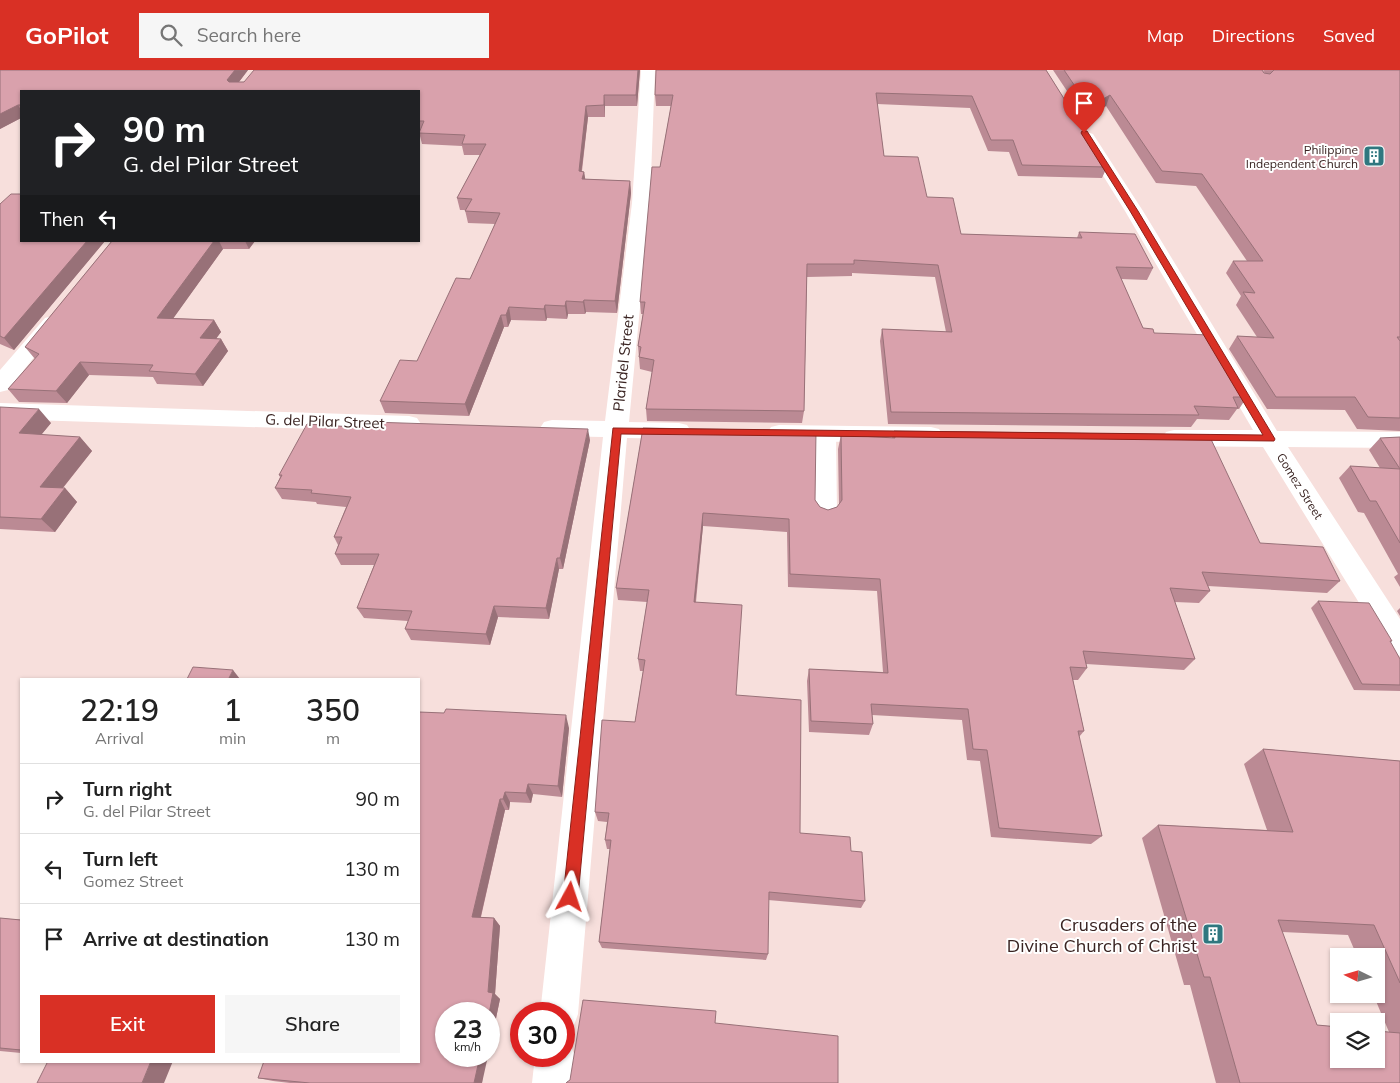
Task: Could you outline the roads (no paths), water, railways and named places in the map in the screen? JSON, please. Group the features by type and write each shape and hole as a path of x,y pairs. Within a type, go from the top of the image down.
{"street":[{"name":"Plaridel Street","path":"560,1002 616,430 641,203 648,70"},
{"name":"Gomez Street","path":"1076,120 1134,211 1270,439 1400,644"},
{"path":"0,385 8,360 61,311"},
{"name":"G. del Pilar Street","path":"0,411 427,424"},
{"path":"527,428 702,432"},
{"path":"759,432 958,435"},
{"path":"1153,438 1400,440"},
{"path":"552,1083 554,1067"}],"lane":[{"path":"826,433 826,513"}],"place":[{"name":"Philippine Independent Church","path":"1374,156"},
{"name":"Crusaders of the Divine Church of Christ","path":"1213,934"}]}
